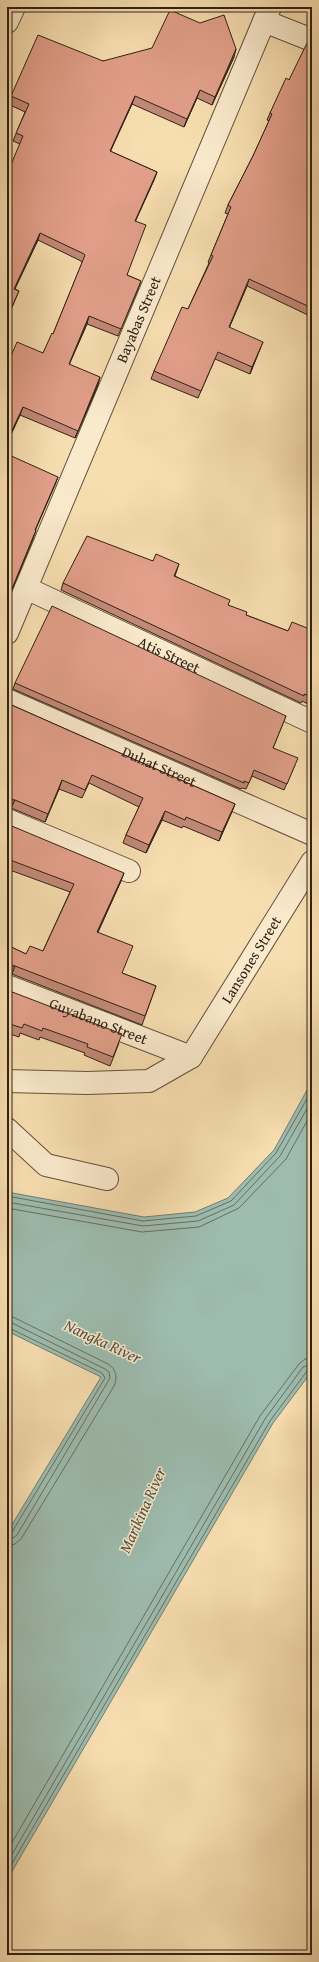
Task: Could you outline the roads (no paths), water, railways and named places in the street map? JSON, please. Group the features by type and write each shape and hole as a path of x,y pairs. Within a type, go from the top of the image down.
{"street":[{"path":"7,22 14,7"},
{"path":"267,14 312,40"},
{"name":"Bayabas Street","path":"7,633 267,14"},
{"name":"Atis Street","path":"26,588 312,722"},
{"name":"Duhat Street","path":"7,700 312,834"},
{"path":"7,820 129,871"},
{"name":"Lansones Street","path":"191,1057 312,862"},
{"name":"Guyabano Street","path":"7,986 191,1057"},
{"path":"7,1081 87,1083 149,1081 191,1057"},
{"path":"7,1129 46,1165 107,1179"}],"water":[{"path":"312,1081 312,1371 273,1423 7,1880 7,1533 101,1377 7,1331 7,1192 144,1217 195,1212 228,1198 274,1150"}],"water label":[{"name":"Nangka River","path":"103,1341"},
{"name":"Marikina River","path":"142,1510"}]}
